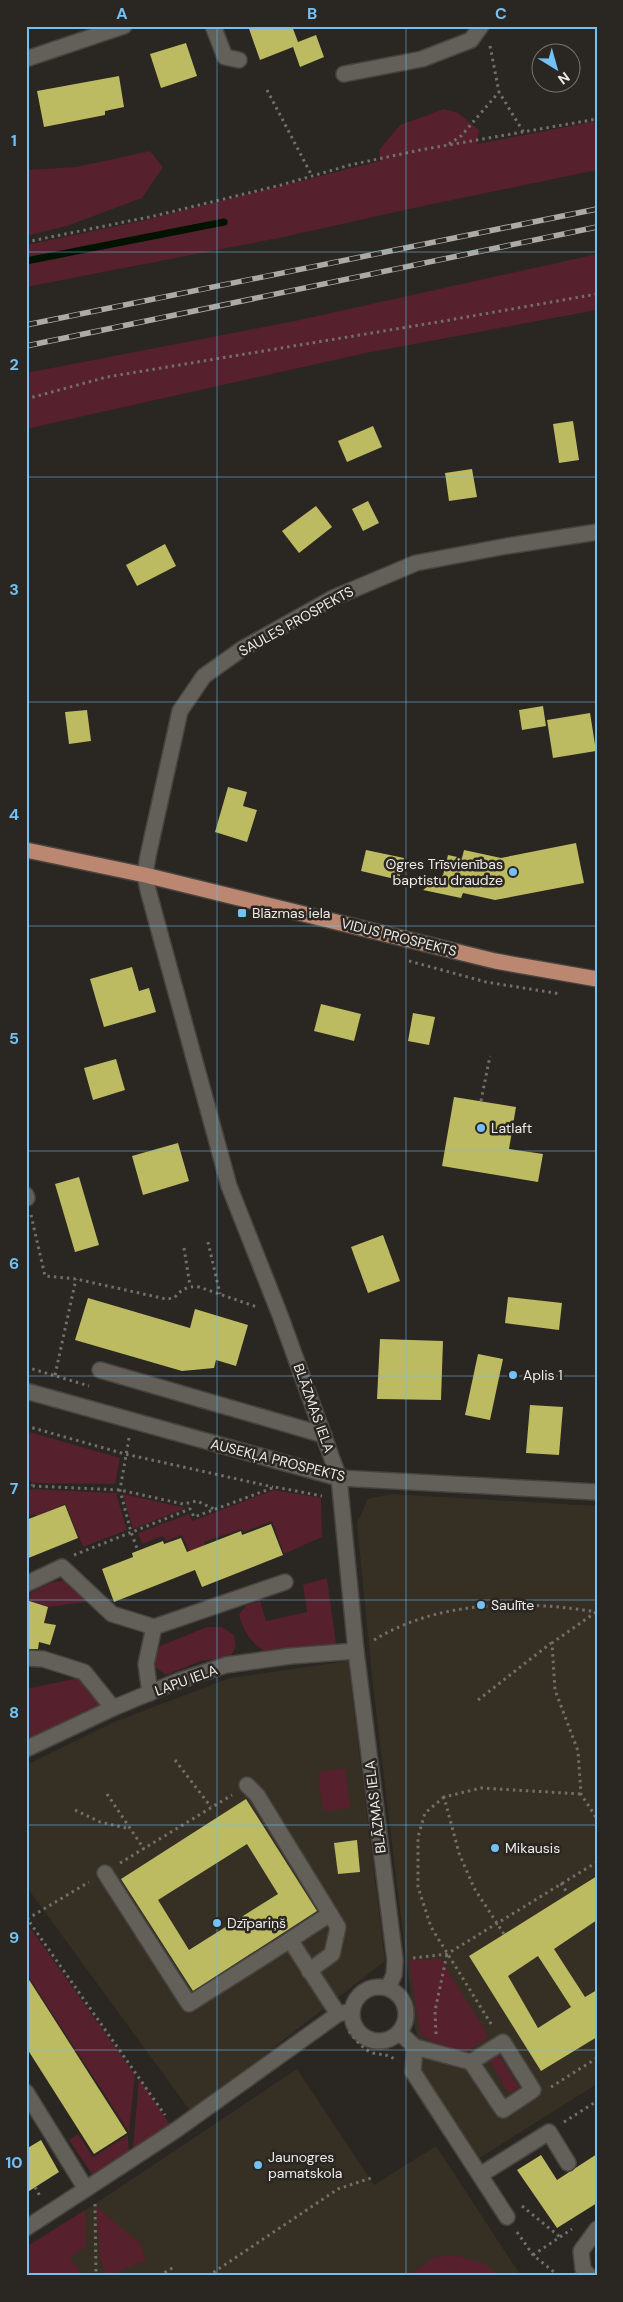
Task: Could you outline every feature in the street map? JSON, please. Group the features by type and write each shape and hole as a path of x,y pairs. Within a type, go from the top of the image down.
{"main road":[{"name":"VIDUS PROSPEKTS","path":"26,850 145,875 494,961 597,979"}],"street":[{"path":"26,59 124,26"},
{"path":"213,26 225,57 239,60"},
{"path":"344,74 422,58 472,40 481,26"},
{"name":"SAULES PROSPEKTS","path":"145,875 150,844 180,711 204,676 242,648 318,606 378,578 416,564 507,546 597,532"},
{"name":"BLĀZMAS IELA","path":"145,875 229,1186 280,1315 339,1478 356,1651 395,1960"},
{"path":"100,1370 324,1435"},
{"name":"AUSEKĻA PROSPEKTS","path":"26,1391 339,1478 597,1492"},
{"path":"26,1584 62,1567 112,1614 154,1627 285,1582"},
{"path":"150,1693 146,1664 154,1627"},
{"name":"LAPU IELA","path":"26,1749 114,1708 226,1665 291,1656 356,1651"},
{"path":"26,1658 43,1659 84,1672 114,1708"},
{"path":"247,1786 257,1795 338,1928 332,1954 309,1971"},
{"path":"105,1873 189,2004 330,1914"},
{"path":"26,2228 176,2130 345,2013 357,1998 367,1990 380,1986 388,1987 401,1997 406,2005 405,2024 399,2032 395,2036 381,2041 367,2038 356,2027 345,2013 309,1971 290,1940"},
{"path":"388,1987 394,1975 395,1960"},
{"path":"399,2032 415,2047 471,2062 503,2110 533,2090 503,2042 471,2062"},
{"path":"415,2047 413,2072 507,2217"},
{"path":"26,2092 86,2189"},
{"path":"480,2176 549,2132 568,2163"},
{"path":"590,2276 583,2269 581,2251 597,2229"}],"path":[{"path":"490,43 499,92 524,133"},
{"path":"267,90 312,176"},
{"path":"447,146 460,136 499,92"},
{"path":"26,242 154,216 350,165 597,119"},
{"path":"26,399 107,377 444,322 597,294"},
{"path":"481,1101 490,1056"},
{"path":"27,1197 45,1276 76,1279 166,1300 174,1298 181,1290 190,1286 199,1287 280,1315"},
{"path":"208,1242 220,1294"},
{"path":"184,1248 190,1286"},
{"path":"55,1375 76,1279"},
{"path":"133,1422 125,1454 120,1490 138,1551"},
{"path":"26,1426 125,1454 275,1487 342,1499"},
{"path":"26,1481 33,1486"},
{"path":"26,1488 33,1486 120,1490 188,1504 197,1501 214,1509"},
{"path":"188,1504 194,1517 275,1487"},
{"path":"66,1558 190,1509"},
{"path":"356,1651 396,1626 449,1610 518,1605 597,1612"},
{"path":"478,1700 552,1643 597,1612"},
{"path":"552,1643 555,1690 578,1751 581,1794 597,1819"},
{"path":"175,1760 211,1807"},
{"path":"176,2130 27,1918 105,1873 247,1786"},
{"path":"503,2042 431,1927 418,1887 418,1837 425,1813 444,1797 481,1788 581,1794"},
{"path":"107,1794 144,1849"},
{"path":"444,1797 459,1853 474,1888 498,1922 504,1934"},
{"path":"75,1810 100,1822 130,1829"},
{"path":"395,1960 447,1954 597,1862"},
{"path":"561,1883 568,1894"},
{"path":"437,2043 435,2011 447,1954"},
{"path":"533,2090 544,2092 597,2058"},
{"path":"549,2132 597,2101"},
{"path":"208,2276 338,2189 374,2177"},
{"path":"95,2204 96,2276"},
{"path":"533,2255 560,2237 523,2206 507,2217 533,2255 557,2275"},
{"path":"159,2276 174,2267"}],"shaded area":[{"path":"444,109 458,113 479,130 477,144 597,121 597,170 279,238 26,287 26,245 137,222 380,161 379,150 400,125"},
{"path":"150,151 163,167 142,198 67,226 26,236 26,170 76,167"},
{"path":"597,254 597,310 366,353 26,429 26,373 290,322"},
{"path":"26,1431 120,1458 115,1484 33,1483 26,1477"},
{"path":"26,1490 116,1493 127,1530 83,1547 65,1504 36,1516 35,1514 26,1517"},
{"path":"274,1490 321,1498 322,1537 284,1554 272,1521 244,1532 242,1529 204,1542 206,1548 190,1554 182,1535 166,1541 163,1536 142,1544 138,1533 189,1514 192,1521"},
{"path":"123,1494 186,1508 133,1529"},
{"name":"Mikausis","path":"391,1494 597,1506 597,2084 476,2160 422,2073 421,2049 415,2028 406,1959 373,1686 357,1523 368,1499"},
{"path":"327,1578 336,1644 273,1654 261,1649 250,1639 243,1627 239,1614 247,1605 260,1601 266,1621 307,1612 303,1585"},
{"path":"64,1580 78,1591 86,1602 48,1607 28,1601 26,1605 26,1595 50,1583"},
{"path":"207,1627 222,1627 234,1635 236,1646 232,1654 224,1658 201,1661 166,1675 155,1667 155,1655 160,1646"},
{"name":"Dzīpariņš","path":"348,1661 385,1961 191,2112 26,1886 26,1765 114,1722 230,1678"},
{"path":"78,1678 106,1706 26,1741 26,1689"},
{"path":"345,1768 350,1808 323,1811 318,1772"},
{"path":"26,1922 135,2075 129,2132 26,1973"},
{"path":"441,1959 489,2037 461,2055 420,2035 409,1960"},
{"path":"499,2055 519,2088 508,2093 489,2060"},
{"name":"Jaunogres pamatskola","path":"297,2069 374,2185 436,2146 521,2276 26,2276 26,2250"},
{"path":"139,2079 173,2129 132,2158"},
{"path":"78,2134 93,2157 128,2135 129,2159 96,2180 69,2140"},
{"path":"96,2207 140,2243 146,2260 107,2276 100,2259"},
{"path":"85,2210 86,2246 70,2258 83,2276 26,2276 26,2247"},
{"path":"455,2255 485,2264 500,2276 408,2276 435,2257"}],"building":[{"path":"248,26 292,26 298,42 316,35 324,57 300,67 293,47 260,60"},
{"path":"186,43 197,76 161,88 150,54"},
{"path":"119,76 124,107 105,111 105,115 44,127 37,91"},
{"path":"573,421 579,460 559,463 553,424"},
{"path":"373,426 382,447 347,462 338,441"},
{"path":"472,469 477,497 449,501 445,473"},
{"path":"368,501 379,523 363,531 352,509"},
{"path":"316,506 332,527 299,553 282,531"},
{"path":"165,544 176,566 137,586 126,565"},
{"path":"543,706 546,726 522,730 519,710"},
{"path":"87,710 91,741 69,744 65,712"},
{"path":"590,713 596,751 553,758 547,720"},
{"path":"228,787 247,792 243,806 257,810 247,842 215,832"},
{"name":"Ogres Trīsvienības baptistu draudze","path":"576,843 584,883 495,900 463,893 461,898 423,890 443,875 448,855 462,858 464,850 501,858"},
{"path":"366,850 404,858 399,880 361,871"},
{"path":"132,967 139,991 149,988 156,1012 104,1027 90,979"},
{"path":"321,1004 361,1014 354,1041 314,1031"},
{"path":"413,1013 435,1017 429,1045 408,1041"},
{"path":"116,1059 125,1090 93,1100 84,1068"},
{"name":"Latlaft","path":"454,1097 516,1107 509,1149 543,1154 538,1182 442,1166"},
{"path":"178,1143 189,1181 143,1195 132,1156"},
{"path":"79,1177 99,1245 75,1252 55,1184"},
{"path":"383,1235 400,1281 368,1293 351,1247"},
{"path":"508,1297 562,1303 559,1330 505,1323"},
{"path":"88,1298 190,1328 195,1309 248,1325 236,1366 216,1360 214,1368 182,1371 75,1340"},
{"path":"380,1339 443,1341 441,1400 377,1399"},
{"path":"478,1354 503,1359 490,1420 465,1415"},
{"path":"530,1405 563,1407 559,1455 526,1453"},
{"path":"65,1505 78,1538 26,1559 26,1520"},
{"path":"271,1524 283,1555 202,1587 195,1570 114,1602 102,1569 133,1557 132,1553 163,1541 164,1544 181,1538 187,1552 241,1531 242,1535"},
{"path":"26,1600 48,1607 44,1623 56,1625 50,1645 39,1642 38,1649 26,1649"},
{"path":"246,1799 317,1911 193,1991 121,1879","holes":["247,1844 278,1894 189,1950 158,1900"]},
{"path":"357,1840 360,1872 338,1874 334,1843"},
{"path":"597,1876 597,1920 554,1949 585,1997 597,1990 597,2037 541,2071 469,1956","holes":["538,1956 571,2007 538,2028 508,1976"]},
{"path":"26,1975 127,2133 94,2154 26,2047"},
{"path":"41,2140 59,2172 26,2193 26,2149"},
{"path":"597,2154 597,2203 557,2228 517,2170 541,2155 557,2180"}],"waterway":[{"path":"26,261 224,222"}],"railway":[{"path":"26,325 597,209"},
{"path":"26,346 597,227"}],"place":[{"name":"Ogres Trīsvienības baptistu draudze","path":"513,872"},
{"name":"Blāzmas iela","path":"242,913"},
{"name":"Latlaft","path":"481,1128"},
{"name":"Aplis 1","path":"513,1375"},
{"name":"Saulīte","path":"481,1605"},
{"name":"Mikausis","path":"495,1848"},
{"name":"Dzīpariņš","path":"217,1923"},
{"name":"Jaunogres pamatskola","path":"258,2165"}]}
